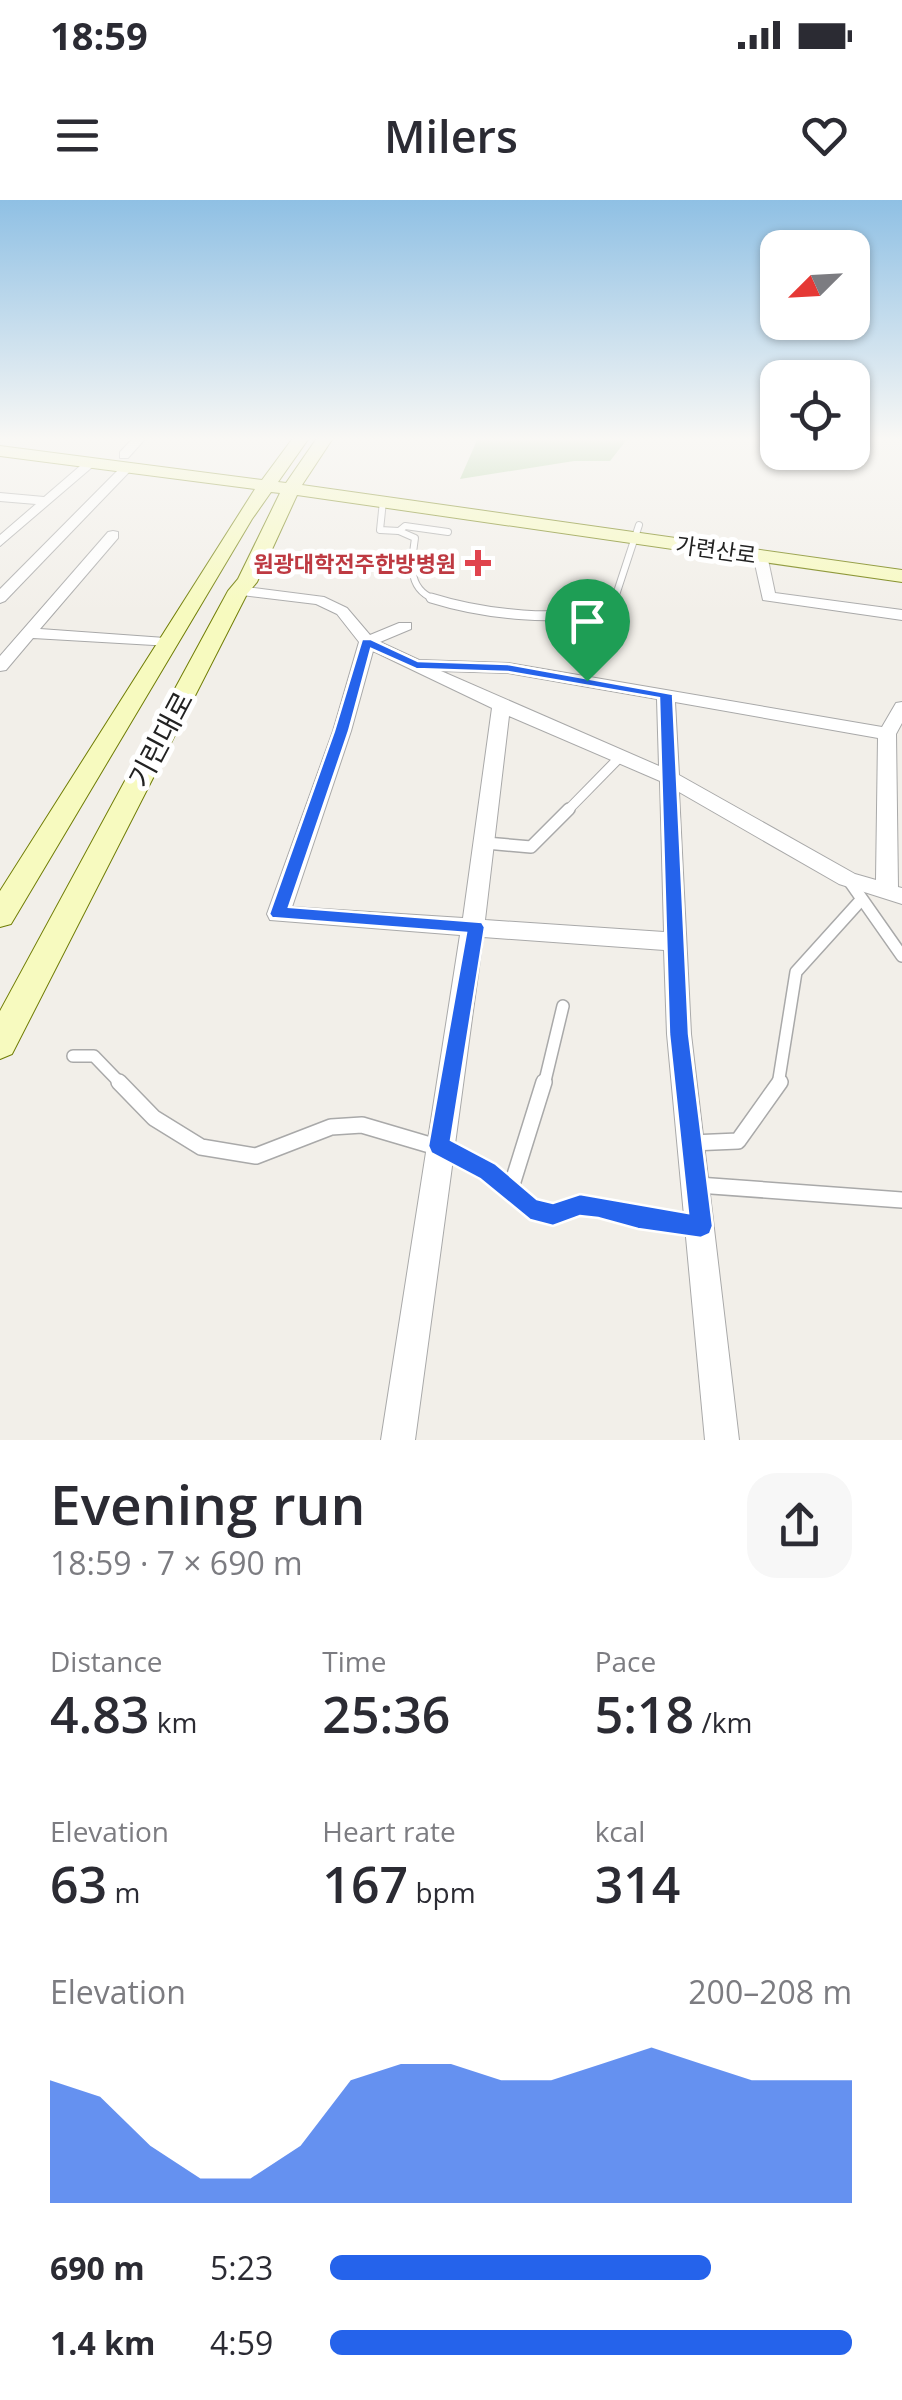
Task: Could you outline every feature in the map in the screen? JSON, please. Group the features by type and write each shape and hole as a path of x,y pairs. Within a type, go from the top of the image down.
{"street":[{"path":"0,542 50,496"},
{"path":"0,598 101,496"},
{"path":"234,496 238,501 234,515 243,518"},
{"name":"기린대로","path":"0,916 243,518 263,496"},
{"name":"기린대로","path":"0,1044 238,592 274,496"},
{"name":"가련산로","path":"372,496 902,562"},
{"name":"가련산로","path":"419,496 902,576"},
{"path":"0,497 44,501"},
{"path":"0,666 113,535"},
{"path":"760,555 768,596 902,615"},
{"path":"238,592 318,600 342,611 366,642 501,706 668,777 848,878 895,894 887,734 902,707"},
{"path":"366,642 405,626"},
{"path":"28,634 165,644"},
{"path":"366,642 342,731 278,914 677,942"},
{"path":"416,665 508,668 887,734"},
{"path":"666,694 679,1034 722,1440"},
{"path":"398,1440 439,1146 476,927 501,706"}],"lane":[{"path":"384,500 380,530 399,531 415,538 411,576 419,592 432,601 516,612 593,612 613,604 637,531"},
{"path":"399,531 405,526 448,532"},
{"path":"486,843 531,847 620,758"},
{"path":"848,878 902,956"},
{"path":"690,1143 738,1142 758,1121 766,1100 780,1082 780,1052 796,966 848,919 861,900"},
{"path":"510,1190 539,1103 562,1006"},
{"path":"73,1056 94,1056 154,1118 201,1147 256,1156 331,1126 362,1126 439,1146 488,1172 530,1209 553,1215 580,1205 701,1226"},
{"path":"697,1185 902,1200"}],"place":[{"name":"원광대학전주한방병원","path":"478,563"}],"route":[{"path":"366,642 416,665 508,668 587,681 666,694 679,1034 701,1226 638,1218 598,1206 580,1205 553,1215 530,1209 488,1172 439,1146 476,927 278,914 342,731 366,642"}]}
